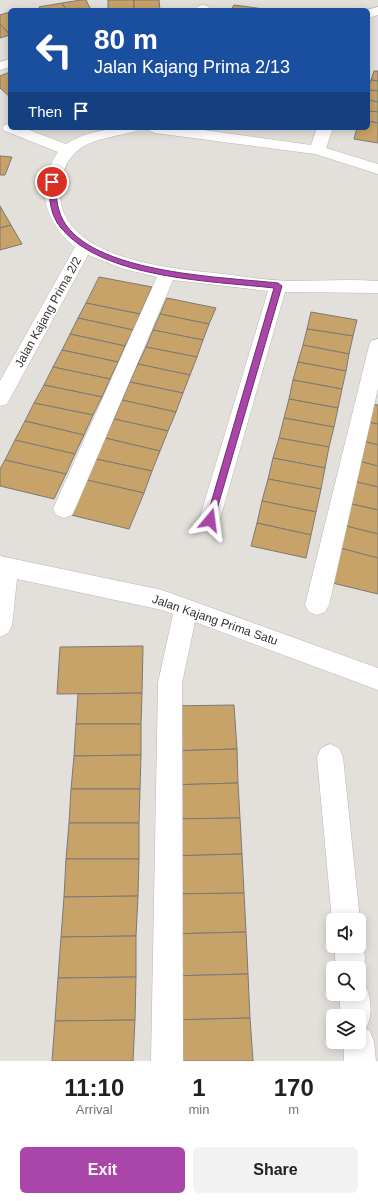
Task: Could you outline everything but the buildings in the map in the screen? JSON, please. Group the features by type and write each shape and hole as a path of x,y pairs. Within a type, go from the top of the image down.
{"street":[{"path":"15,130 68,150"},
{"path":"115,130 92,138 68,150 60,162 52,182 53,203 63,227 84,246 120,262 167,274 278,286 378,287"},
{"path":"187,130 236,133 317,150 378,169"},
{"path":"317,150 324,130"},
{"name":"Jalan Kajang Prima 2/2","path":"0,399 84,246"},
{"path":"64,509 167,274"},
{"path":"210,520 278,286"},
{"path":"317,605 378,346"},
{"path":"0,626 4,566"},
{"name":"Jalan Kajang Prima Satu","path":"4,566 162,600 378,679"},
{"path":"167,1061 170,683 186,608"},
{"path":"330,757 345,913"},
{"path":"359,1049 360,1061"}],"route":[{"path":"52,182 53,203 63,227 84,246 120,262 167,274 278,286 210,520"}]}
